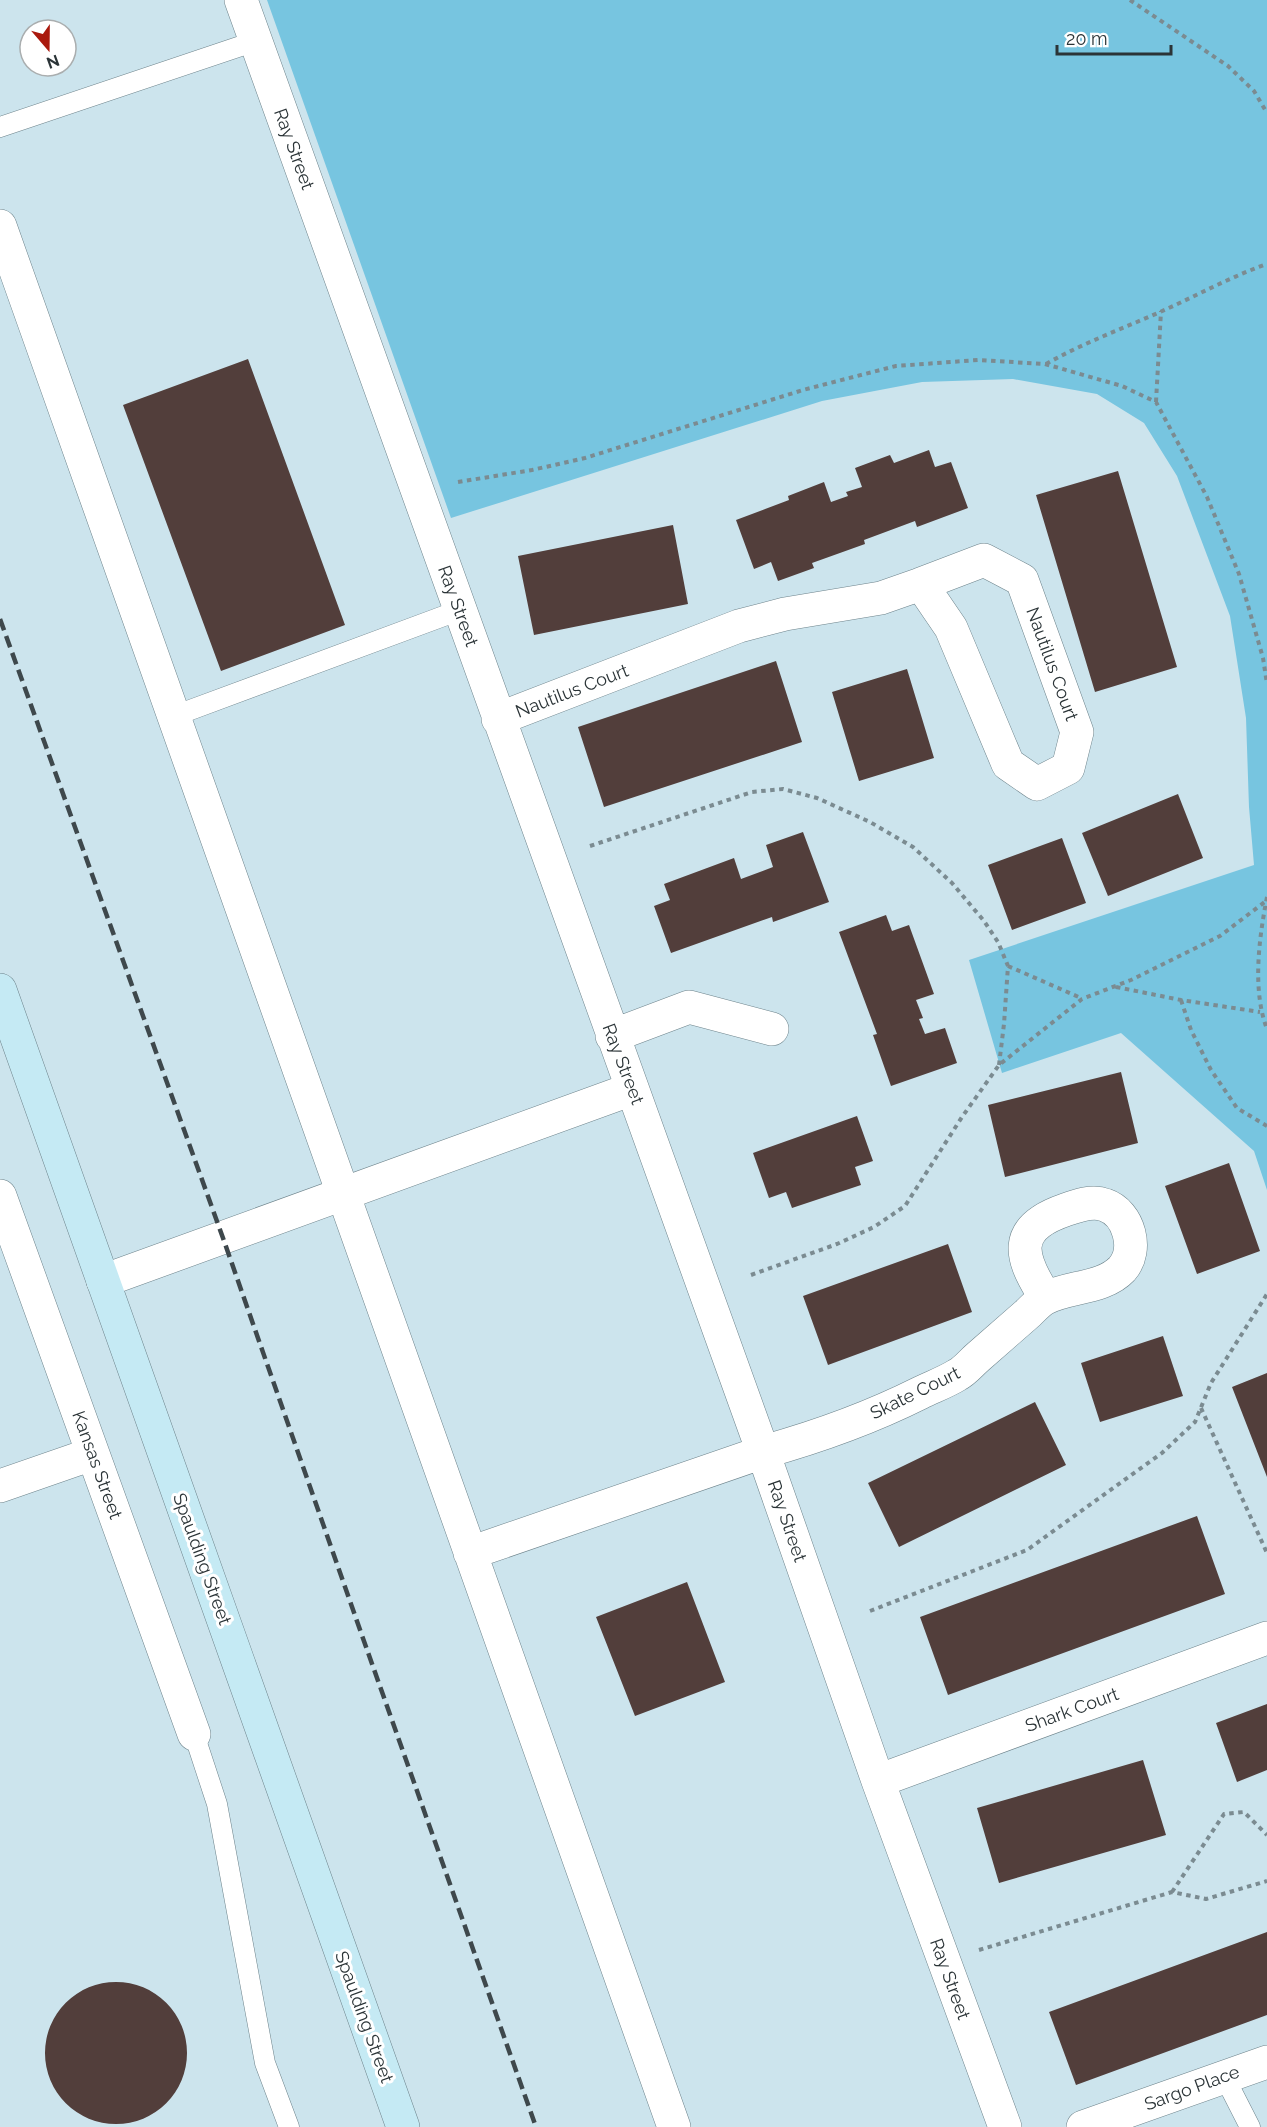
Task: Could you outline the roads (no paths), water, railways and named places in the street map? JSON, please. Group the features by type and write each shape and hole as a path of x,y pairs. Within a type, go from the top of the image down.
{"street":[{"name":"Ray Street","path":"241,0 763,1452 878,1781 1005,2127"},
{"path":"0,226 674,2127"},
{"name":"Nautilus Court","path":"498,719 739,626 784,614 881,598 984,560 1022,580 1077,732 1068,768 1037,784 1008,764 951,628 921,584"},
{"name":"Spaulding Street","path":"0,990 403,2127"},
{"path":"612,1036 689,1007 772,1029"},
{"path":"104,1281 632,1089"},
{"name":"Kansas Street","path":"0,1196 194,1734"},
{"name":"Skate Court","path":"470,1553 763,1452 806,1440 890,1408 958,1375 1046,1298"},
{"path":"0,1486 92,1454"},
{"name":"Shark Court","path":"878,1781 1267,1638"},
{"name":"Sargo Place","path":"1083,2127 1267,2062"}],"lane":[{"path":"0,127 255,41"},
{"path":"174,716 460,610"},
{"path":"194,1734 217,1804 265,2063 289,2127"},
{"path":"1224,2076 1250,2127"}],"railway":[{"path":"0,619 223,1238 536,2127"}]}
